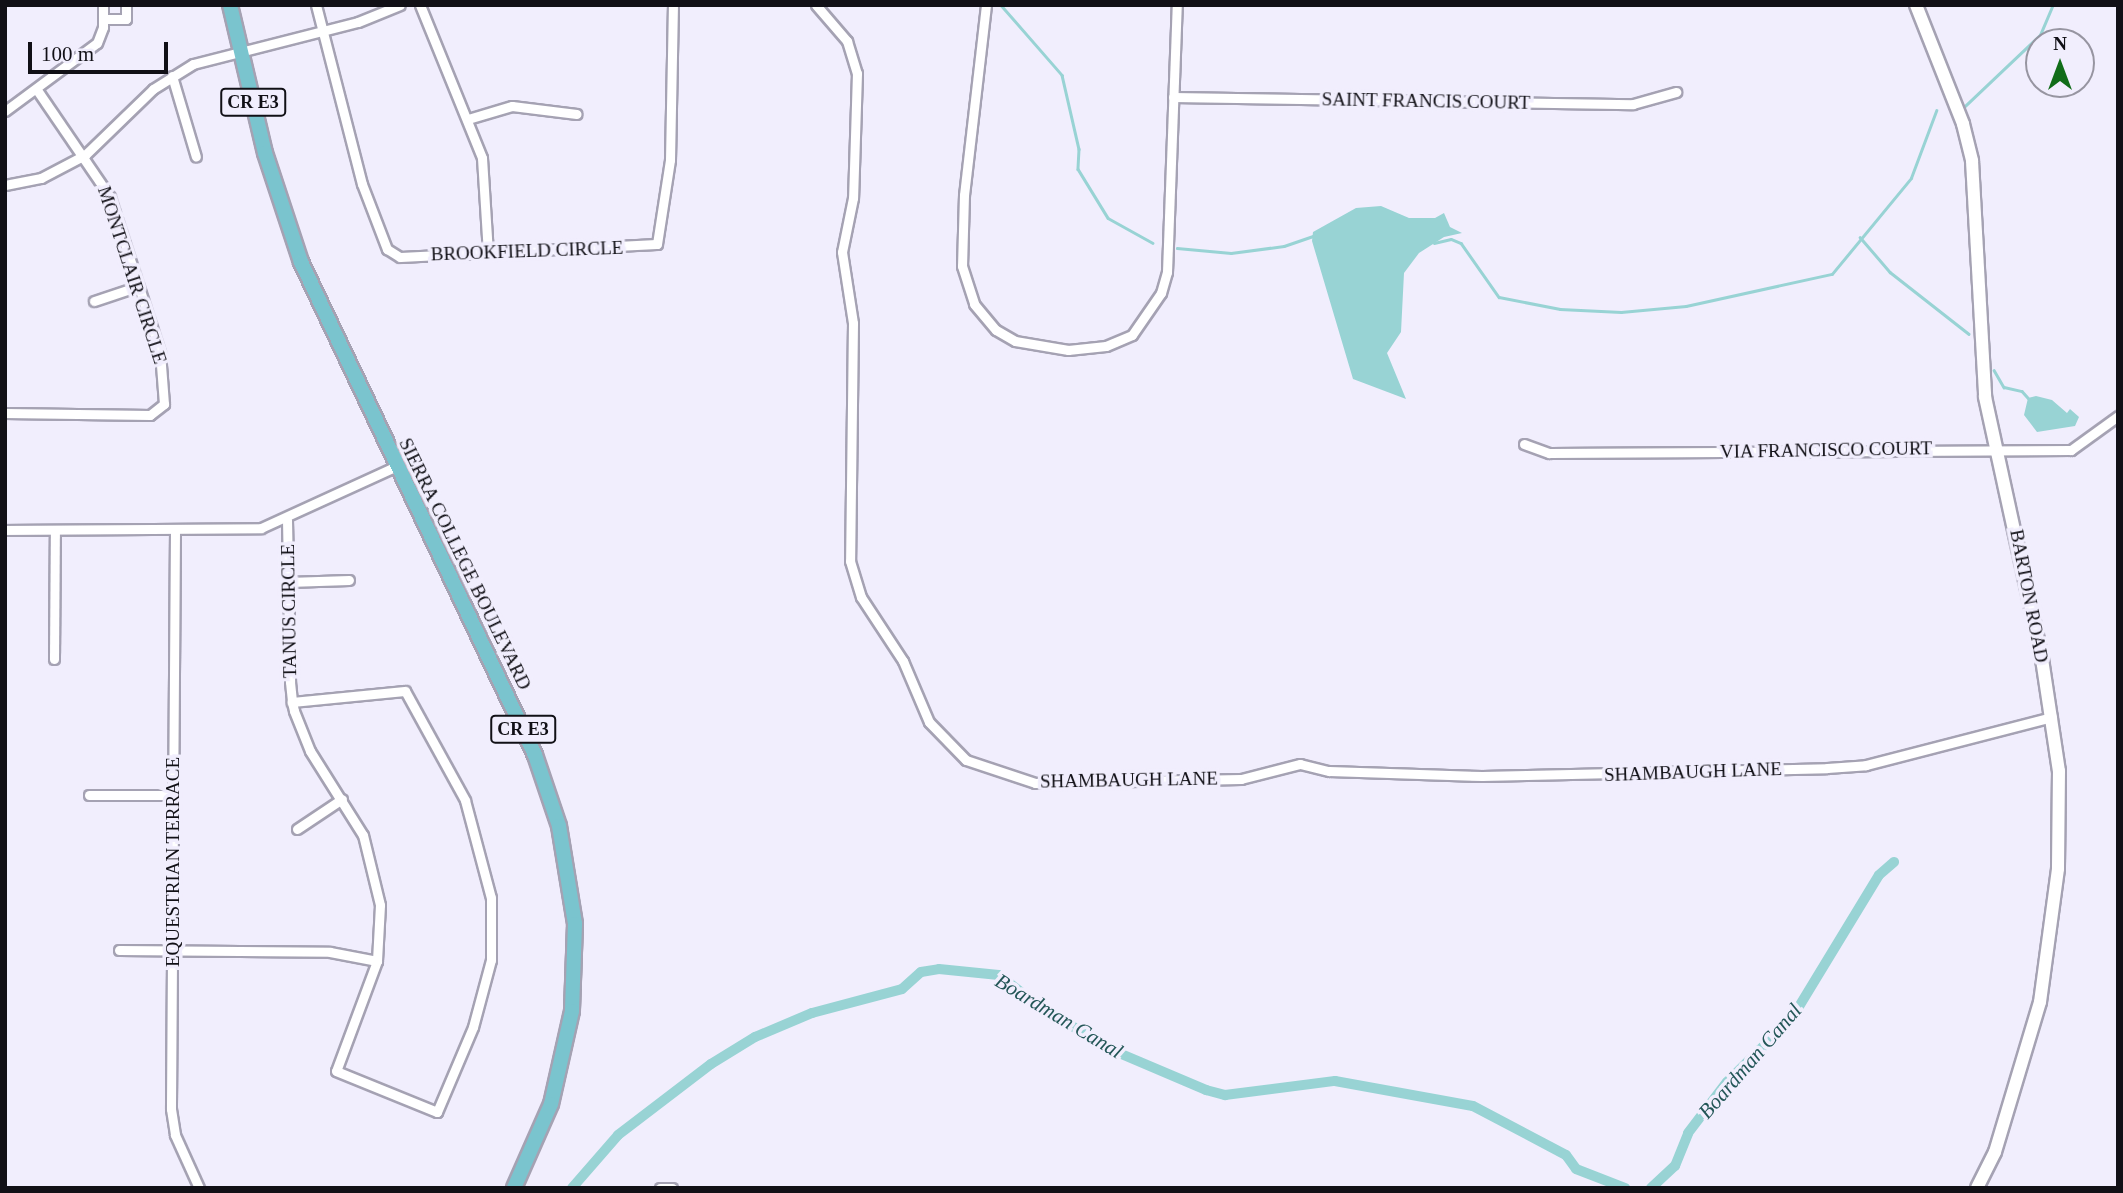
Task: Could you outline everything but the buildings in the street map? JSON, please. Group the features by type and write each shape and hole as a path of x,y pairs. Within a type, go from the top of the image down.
{"main road":[{"name":"SIERRA COLLEGE BOULEVARD","path":"230,5 275,190 301,262 535,755 554,808 569,869 575,948 569,1031 551,1104 514,1188"}],"street":[{"path":"5,111 37,90 97,43 103,19 103,5"},
{"path":"103,19 126,19 126,5"},
{"name":"BROOKFIELD CIRCLE","path":"316,5 353,154 387,249 400,257 657,244 670,160 673,5"},
{"path":"5,185 41,178 85,155 172,76 204,60 322,31 400,5"},
{"path":"420,5 468,119 484,171 488,253"},
{"name":"SHAMBAUGH LANE","path":"816,5 848,41 857,73 853,198 842,252 853,323 850,561 861,597 903,661 929,722 966,760 1035,783 1241,779 1300,764 1329,771 1482,776 1814,768 1866,765 2052,717"},
{"path":"986,5 964,195 962,266 974,304 996,330 1015,341 1068,350 1106,346 1132,335 1161,293 1167,272 1177,5"},
{"name":"BARTON ROAD","path":"1916,5 1963,124 1972,161 1985,397 2052,717 2059,817 2052,936 2024,1058 1995,1152 1977,1188"},
{"path":"172,76 196,157"},
{"name":"MONTCLAIR CIRCLE","path":"5,413 160,411 164,404 162,361 110,197 85,155 37,90"},
{"name":"SAINT FRANCIS COURT","path":"1173,97 1633,104 1676,92"},
{"path":"468,119 512,106 577,114"},
{"path":"94,301 138,286"},
{"name":"VIA FRANCISCO COURT","path":"1524,444 1549,453 1996,448 2071,450 2118,416"},
{"path":"5,530 247,530 287,520 397,466"},
{"name":"TANUS CIRCLE","path":"287,520 292,702 305,742 363,835 374,872 381,916 377,961 336,1071 437,1112 474,1027 491,960 491,898 465,800 405,691 292,702"},
{"path":"54,659 55,531"},
{"name":"EQUESTRIAN TERRACE","path":"175,531 172,1124 199,1188"},
{"path":"288,582 349,580"},
{"path":"89,795 173,795"},
{"path":"298,829 342,799"},
{"path":"119,950 330,952 377,961"},
{"path":"660,1188 672,1188"}],"shaded area":[{"path":"1381,206 1409,218 1435,218 1444,213 1450,227 1462,233 1444,237 1419,253 1404,273 1401,332 1387,353 1406,399 1353,379 1312,241 1313,232 1356,208"},
{"path":"2036,396 2052,400 2067,413 2070,409 2079,417 2075,426 2037,432 2024,415 2028,398"}],"waterway":[{"path":"1001,5 1062,75 1079,149 1078,169 1108,218 1153,243"},
{"path":"1964,107 2040,35 2053,5"},
{"path":"1434,243 1451,239 1461,243 1499,297 1560,309 1621,312 1686,306 1832,274 1911,178 1936,111"},
{"path":"1177,248 1231,253 1284,246 1313,236"},
{"path":"1860,237 1890,272 1969,334"},
{"path":"1994,370 2004,387 2022,391 2028,398"},
{"name":"Boardman Canal","path":"1651,1188 1675,1166 1688,1133 1727,1082 1792,1018 1879,875 1894,862"},
{"name":"Boardman Canal","path":"572,1188 618,1135 711,1064 755,1037 812,1013 902,989 921,972 939,969 999,975 1044,1010 1119,1053 1206,1090 1225,1095 1335,1081 1473,1106 1566,1155 1576,1169 1625,1188"}]}
